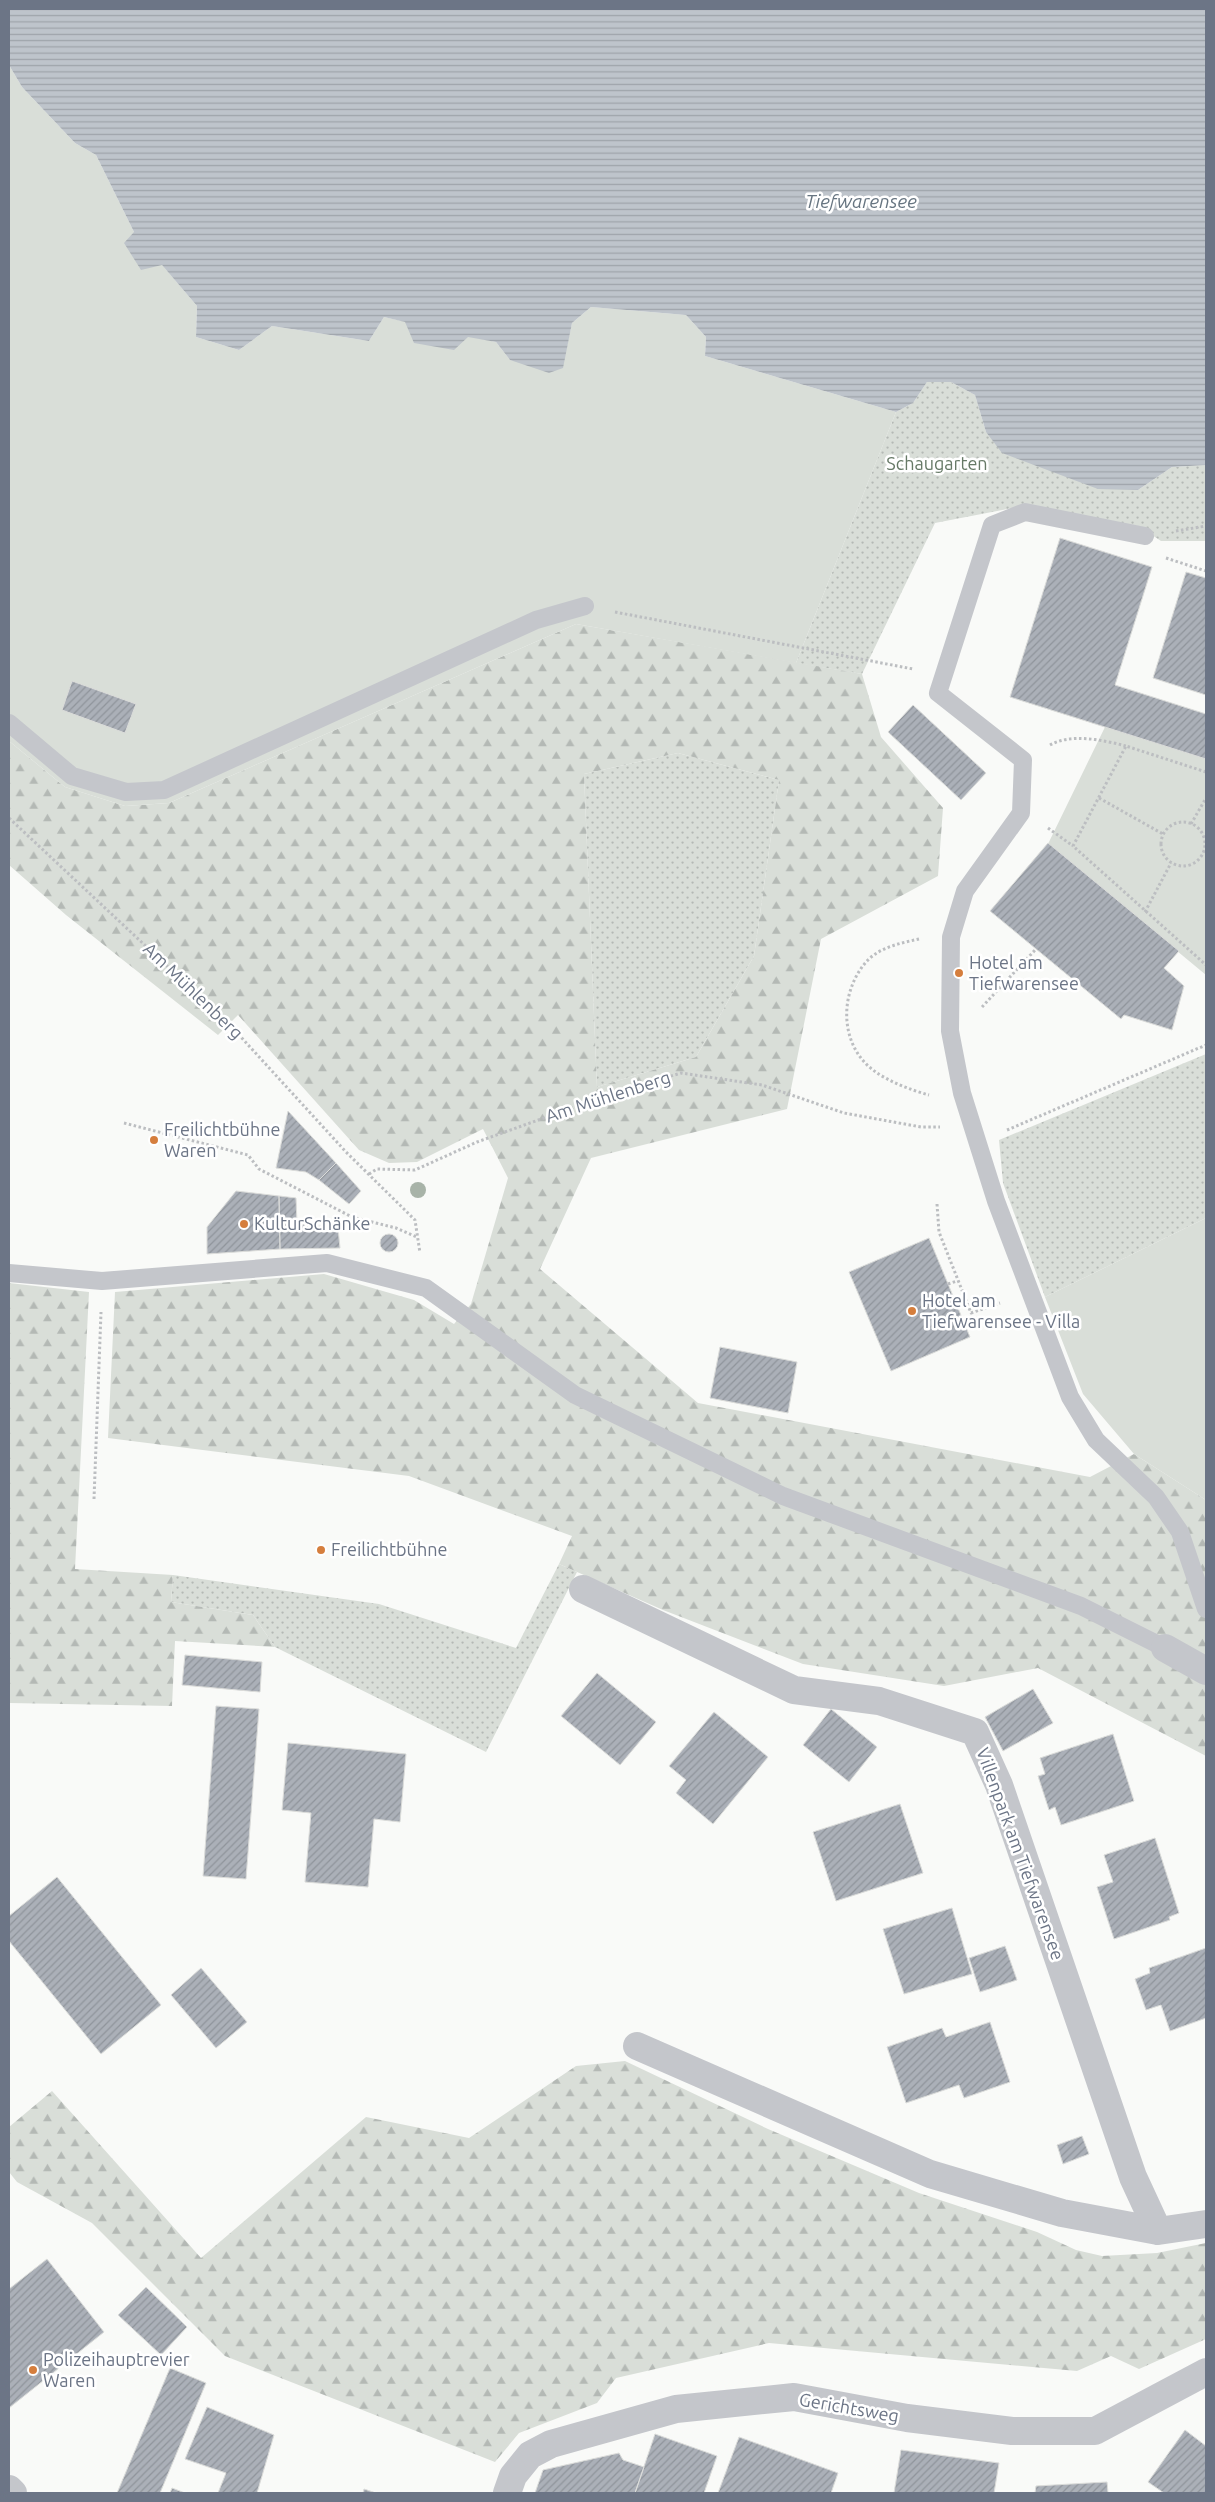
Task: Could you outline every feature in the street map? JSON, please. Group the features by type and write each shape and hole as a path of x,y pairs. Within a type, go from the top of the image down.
{"street":[{"name":"Villenpark am Tiefwarensee","path":"583,1589 794,1690 879,1700 975,1732 999,1786 1133,2177 1158,2231"},
{"path":"1165,1648 1206,1672"},
{"path":"637,2046 930,2174 1062,2213 1158,2231 1206,2224"},
{"name":"Gerichtsweg","path":"507,2493 514,2476 530,2455 551,2444 676,2409 794,2397 907,2418 1012,2431 1095,2431 1206,2372"},
{"path":"9,2489 12,2493"}],"lane":[{"path":"1145,536 1025,512 992,525 938,693 1023,760 1021,813 965,890 951,937 950,1031 962,1093 996,1201 1070,1397 1096,1440 1156,1497 1180,1532 1206,1609"},
{"path":"9,723 72,776 126,792 164,790 536,620 585,606"},
{"path":"9,1273 102,1281 327,1263 426,1288 576,1395 783,1496 1081,1606 1165,1648"}],"path":[{"path":"1165,558 1206,571"},
{"path":"585,606 944,675"},
{"path":"1023,760 1057,741 1100,739 1206,772"},
{"path":"1126,746 1074,846 1206,965"},
{"path":"1099,798 1163,834"},
{"path":"1191,824 1206,798"},
{"name":"Am Mühlenberg","path":"9,818 229,1024 346,1152 415,1220 426,1288"},
{"path":"1178,822 1191,824 1203,835 1204,842 1201,855 1187,866 1171,863 1162,850 1163,834 1171,825 1178,822"},
{"path":"1201,855 1206,858"},
{"path":"1145,912 1171,863"},
{"path":"951,937 930,937 892,945 868,960 852,982 847,1004 847,1030 857,1052 873,1070 904,1087 928,1095 948,1097 962,1093"},
{"path":"950,1031 964,1026 1036,949"},
{"path":"976,1134 1206,1045"},
{"name":"Am Mühlenberg","path":"369,1174 377,1169 415,1170 477,1142 608,1095 681,1073 762,1085 844,1113 921,1127 976,1134"},
{"path":"124,1123 248,1154 260,1169 352,1216 396,1228 418,1238"},
{"path":"937,1204 939,1232 971,1313"},
{"path":"94,1499 102,1281"},
{"path":"948,1284 957,1281"}],"green space":[{"path":"9,65 22,87 75,143 96,155 134,232 197,306 196,337 239,350 272,326 369,341 384,317 496,342 510,360 562,368 572,323 591,307 686,315 706,337 705,356 896,412 796,663 576,624 169,803 125,806 65,787 9,741"},
{"name":"Schaugarten","path":"927,382 951,382 975,395 986,432 1138,490 1172,467 1206,465 1206,541 1161,541 1146,531 1023,506 935,523 862,674 796,663 896,412 913,403"},
{"path":"576,624 862,674 881,737 943,808 938,876 821,939 787,1109 591,1158 540,1269 698,1403 1090,1477 1134,1454 1206,1500 1206,1756 1038,1668 944,1686 803,1664 663,1610 559,1564 572,1536 409,1476 108,1438 115,1292 324,1274 414,1300 454,1324 471,1304 508,1178 483,1129 417,1162 389,1163 359,1150 238,1015 218,1035 66,915 9,865 9,741 65,787 125,806 169,803","holes":["678,753 779,780 754,956 696,1057 597,1087 584,774"]},
{"path":"1105,727 1206,758 1206,975 1048,844"},
{"path":"678,753 779,780 754,956 696,1057 597,1087 584,774"},
{"path":"1206,1054 1206,1218 1045,1297 1003,1183 999,1140"},
{"path":"1206,1218 1206,1500 1134,1454 1083,1394 1045,1297"},
{"path":"9,1283 89,1292 75,1569 173,1575 171,1602 253,1615 275,1647 175,1641 172,1706 9,1703"},
{"path":"559,1564 577,1572 486,1752 275,1647 253,1615 171,1602 173,1575 379,1604 516,1648"},
{"path":"625,2061 768,2129 919,2193 1037,2232 1076,2250 1102,2256 1157,2253 1206,2243 1206,2339 1139,2369 1111,2356 1077,2371 769,2343 616,2378 597,2403 519,2433 495,2462 225,2356 92,2223 17,2182 9,2172 9,2127 52,2091 201,2258 366,2117 469,2138 576,2066"}],"water":[{"name":"Tiefwarensee","path":"9,9 1206,9 1206,465 1172,467 1138,490 1098,489 1002,453 986,432 975,395 951,382 927,382 913,403 896,412 705,356 706,337 686,315 591,307 572,323 563,368 549,373 510,360 496,342 468,337 454,350 414,343 405,322 384,317 369,341 272,326 239,350 196,337 197,306 162,265 141,270 124,243 134,232 96,155 75,143 22,87 9,65"}],"building":[{"path":"1060,538 1152,567 1115,685 1206,714 1206,759 1010,697"},
{"path":"1186,572 1206,578 1206,695 1153,678"},
{"path":"72,681 136,704 125,733 62,710"},
{"path":"913,705 986,773 961,800 888,732"},
{"path":"1048,843 1179,951 1164,968 1184,986 1172,1030 1124,1015 1121,1019 990,911"},
{"path":"288,1111 336,1163 319,1180 306,1172 276,1168"},
{"path":"336,1163 361,1191 349,1204 319,1180"},
{"name":"KulturSchänke","path":"236,1191 279,1196 280,1249 207,1254 207,1227"},
{"path":"279,1196 296,1198 297,1224 338,1228 340,1248 280,1249"},
{"path":"389,1234 395,1237 398,1243 395,1249 389,1252 383,1249 380,1243 383,1237"},
{"name":"Hotel am Tiefwarensee - Villa","path":"929,1238 970,1337 891,1371 849,1272"},
{"path":"720,1347 797,1362 788,1413 710,1398"},
{"path":"185,1655 262,1662 260,1692 182,1685"},
{"path":"597,1673 656,1722 620,1765 561,1716"},
{"path":"1033,1689 1053,1723 1003,1751 985,1717"},
{"path":"216,1706 259,1709 246,1879 203,1876"},
{"path":"831,1709 877,1747 849,1782 803,1745"},
{"path":"714,1712 768,1757 713,1824 676,1793 686,1780 669,1766"},
{"path":"1113,1734 1134,1801 1061,1825 1055,1807 1049,1810 1038,1776 1045,1774 1040,1758"},
{"path":"288,1743 406,1754 400,1822 374,1819 368,1887 305,1882 311,1813 282,1810"},
{"path":"900,1804 923,1873 836,1901 813,1832"},
{"path":"1155,1838 1179,1913 1169,1917 1170,1920 1114,1939 1097,1887 1113,1882 1104,1855"},
{"path":"57,1877 161,2005 101,2054 9,1941 9,1916"},
{"path":"952,1908 972,1974 904,1994 883,1929"},
{"path":"1005,1946 1017,1980 980,1992 969,1958"},
{"path":"1206,1948 1206,2018 1170,2031 1161,2005 1146,2010 1135,1979 1150,1973 1149,1968"},
{"path":"201,1968 247,2022 216,2048 171,1995"},
{"path":"990,2022 1010,2082 964,2098 959,2085 906,2103 887,2047 942,2028 946,2037"},
{"path":"1082,2136 1089,2154 1063,2164 1057,2145"},
{"name":"Polizeihauptrevier Waren","path":"47,2259 104,2332 9,2408 9,2289"},
{"path":"146,2287 187,2327 161,2355 118,2315"},
{"path":"170,2368 206,2383 160,2493 117,2493"},
{"path":"207,2407 274,2435 257,2493 218,2493 226,2473 185,2459"},
{"path":"1185,2430 1206,2446 1206,2493 1164,2493 1148,2482"},
{"path":"655,2434 717,2456 704,2493 635,2493"},
{"path":"739,2437 838,2473 831,2493 718,2493"},
{"path":"901,2450 999,2463 994,2493 894,2493"},
{"path":"619,2453 623,2460 644,2467 635,2493 535,2493 543,2470"},
{"path":"1107,2482 1108,2493 1035,2493 1036,2486"},
{"path":"172,2488 185,2493 170,2493"},
{"path":"364,2489 376,2493 363,2493"}],"place":[{"name":"Hotel am Tiefwarensee","path":"959,973"},
{"name":"Freilichtbühne Waren","path":"154,1140"},
{"name":"KulturSchänke","path":"244,1224"},
{"name":"Hotel am Tiefwarensee - Villa","path":"912,1311"},
{"name":"Freilichtbühne","path":"321,1550"},
{"name":"Polizeihauptrevier Waren","path":"33,2370"}]}
